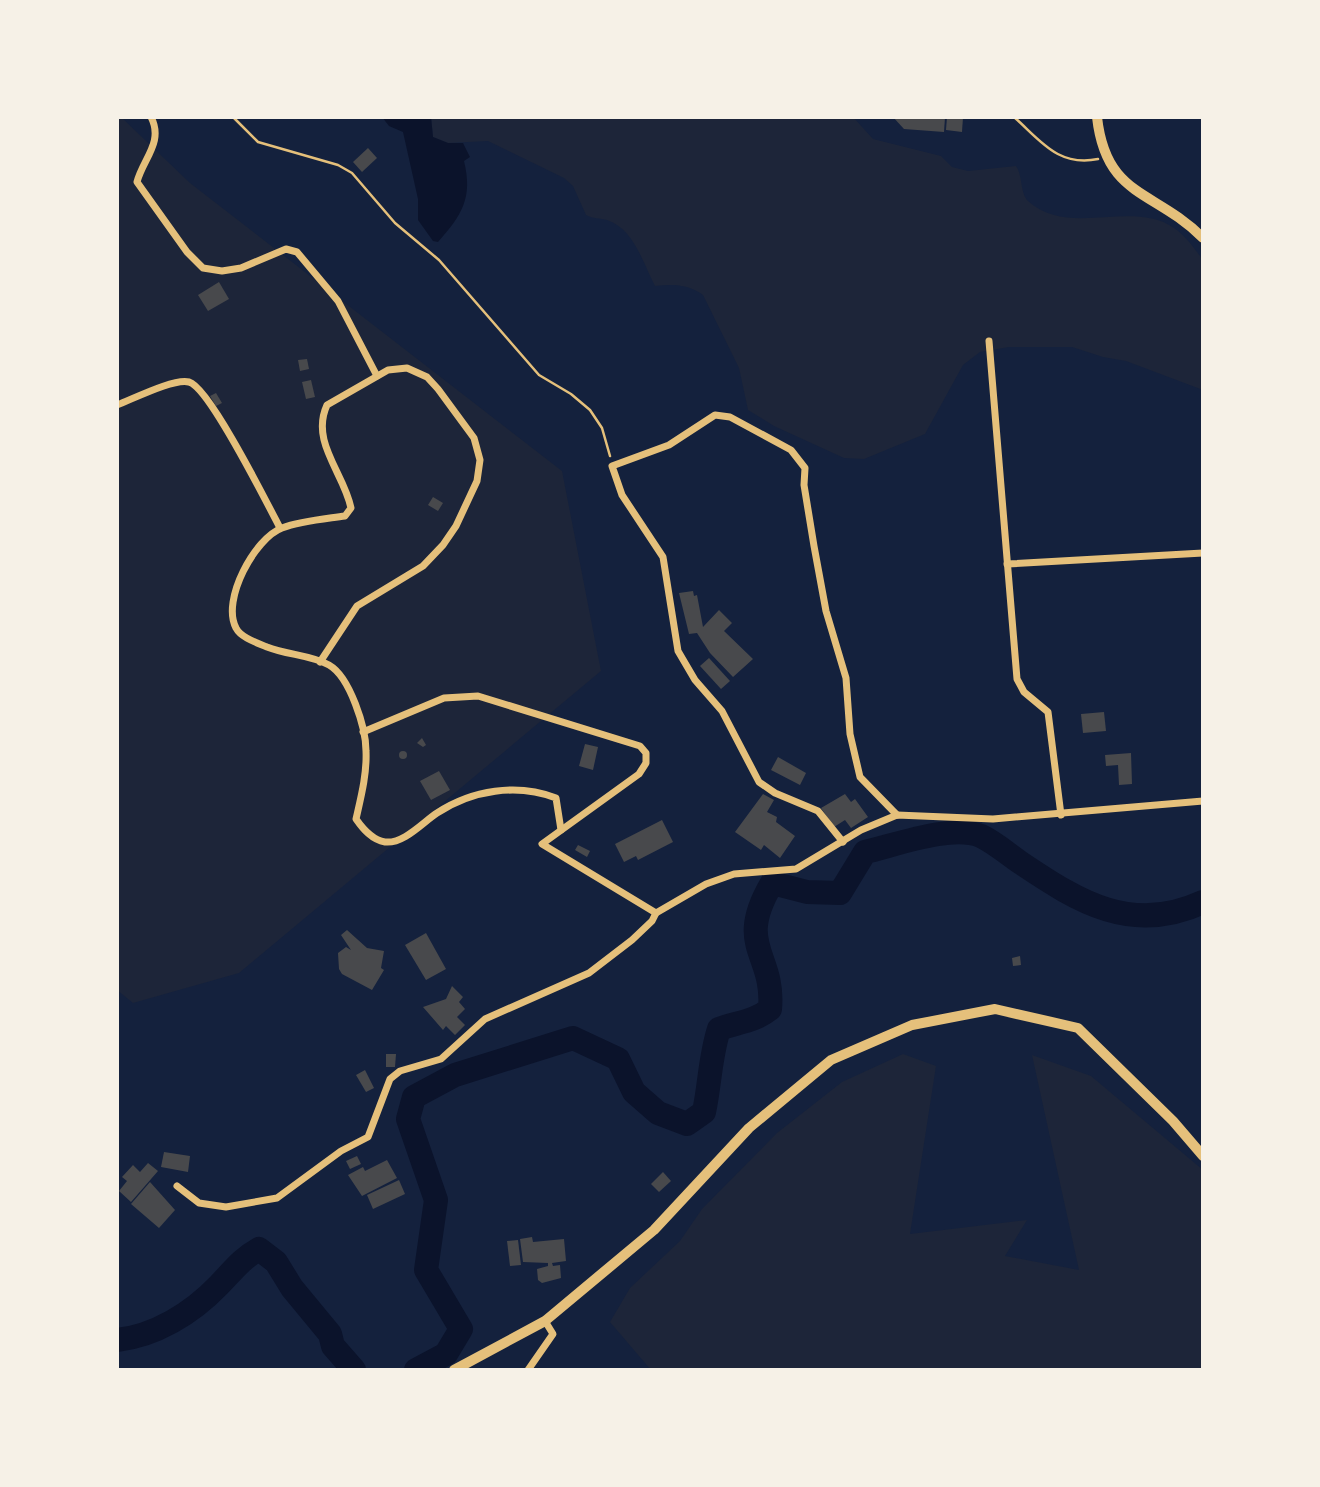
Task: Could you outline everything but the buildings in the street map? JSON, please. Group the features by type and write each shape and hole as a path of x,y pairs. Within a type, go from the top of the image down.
{"main road":[{"path":"1097,117 1104,157 1125,184 1189,224 1203,238"},
{"path":"454,1370 545,1321 654,1230 749,1128 831,1060 912,1025 995,1009 1078,1028 1173,1121 1203,1156"}],"street":[{"path":"151,117 157,128 154,145 136,182 187,252 203,268 222,271 241,268 286,249 297,252 338,301 377,376"},
{"path":"989,341 1017,679 1024,692 1048,712 1061,815"},
{"path":"320,662 357,606 423,566 443,545 456,526 477,481 480,460 474,439 427,377 407,368 388,370 327,405 322,416 323,440 351,508 345,516 280,528 253,554 236,588 231,608 236,629 250,639 287,656 320,662 338,672 350,689 367,748 365,775 356,820 365,832 385,842 401,839 439,811 474,795 508,790 539,792 556,798 561,830"},
{"path":"117,405 178,382 197,386 227,430 280,528"},
{"path":"843,842 818,811 775,793 759,782 722,711 695,680 678,652 665,588 663,557 622,495 612,466 669,444 715,415 730,417 791,450 805,468 804,485 814,547 826,611 846,678 849,734 860,777 897,814"},
{"path":"1007,564 1203,553"},
{"path":"363,732 444,698 478,696 640,746 646,753 646,763 639,774 542,844 656,913"},
{"path":"177,1186 199,1203 226,1208 277,1198 341,1151 368,1137 390,1079 400,1071 441,1059 485,1019 589,972 632,940 656,913 706,884 734,874 796,869 897,814 993,819 1203,801"},
{"path":"528,1370 553,1334 545,1321"}],"path":[{"path":"233,117 258,142 338,165 352,173 395,223 439,260 539,375 571,394 590,410 602,428 612,466"},
{"path":"1014,117 1056,155 1080,162 1104,157"}],"shaded area":[{"path":"117,117 121,117 190,183 562,471 601,671 239,973 133,1003 117,990"},
{"path":"382,117 431,117 433,137 448,143 463,143 470,157 464,161 467,185 463,205 438,242 433,241 418,220 418,199 403,132 389,126"},
{"path":"431,117 853,117 873,139 941,156 952,167 968,171 1016,166 1025,198 1044,212 1062,217 1120,216 1157,220 1174,228 1190,243 1203,260 1203,390 1126,361 1072,347 1009,347 980,352 963,365 925,434 864,459 844,458 774,426 748,410 739,368 703,295 680,286 655,286 631,239 616,224 586,215 573,186 564,178 488,141 448,143 433,137"},
{"path":"903,1054 936,1066 910,1234 1027,1220 1005,1256 1079,1270 1032,1055 1091,1076 1203,1170 1203,1370 651,1370 610,1322 630,1288 680,1241 702,1209 777,1133 842,1082"}],"waterway":[{"path":"416,1370 446,1354 461,1329 426,1270 436,1200 408,1119 414,1097 455,1075 573,1038 618,1059 634,1092 658,1113 687,1124 704,1112 719,1029 752,1019 770,1009 770,990 756,936 756,922 761,904 772,883 807,892 840,893 865,852 955,832 969,833 991,841 1064,890 1107,910 1153,915 1177,911 1203,902"},
{"path":"117,1340 145,1334 185,1314 208,1296 242,1261 259,1249 276,1262 292,1288 330,1334 333,1346 354,1370"}]}
